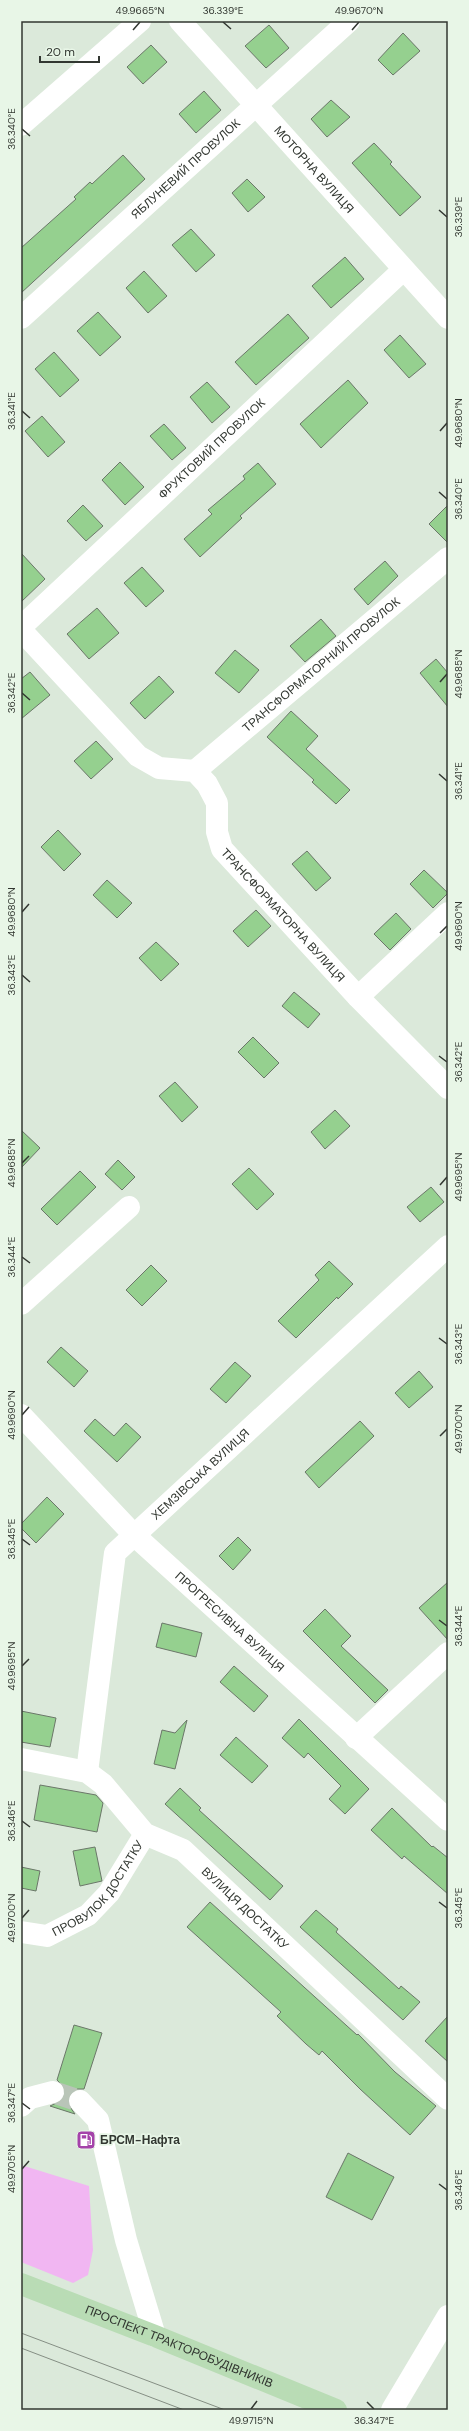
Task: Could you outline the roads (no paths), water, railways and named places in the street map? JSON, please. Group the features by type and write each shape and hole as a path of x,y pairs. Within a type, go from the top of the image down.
{"main road":[{"name":"ПРОСПЕКТ ТРАКТОРОБУДІВНИКІВ","path":"21,2284 155,2336 336,2410"}],"street":[{"path":"21,125 140,21"},
{"name":"МОТОРНА ВУЛИЦЯ","path":"180,21 403,270 448,318"},
{"name":"ЯБЛУНЕВИЙ ПРОВУЛОК","path":"21,318 255,105 350,21"},
{"name":"ФРУКТОВИЙ ПРОВУЛОК","path":"21,628 403,270"},
{"name":"ТРАНСФОРМАТОРНИЙ ПРОВУЛОК","path":"195,771 448,558"},
{"path":"21,628 138,756 159,768 195,771"},
{"name":"ТРАНСФОРМАТОРНА ВУЛИЦЯ","path":"195,771 207,784 217,803 217,832 222,849 358,997 448,1088"},
{"path":"358,997 448,913"},
{"path":"21,1304 129,1207"},
{"name":"ХЕМЗІВСЬКА ВУЛИЦЯ","path":"87,1772 115,1553 448,1246"},
{"name":"ПРОГРЕСИВНА ВУЛИЦЯ","path":"21,1415 134,1534 356,1738 448,1820"},
{"path":"356,1738 448,1653"},
{"name":"ВУЛИЦЯ ДОСТАТКУ","path":"21,1759 87,1772 103,1784 145,1834 183,1850 448,2099"},
{"name":"ПРОВУЛОК ДОСТАТКУ","path":"21,1932 47,1936 88,1915 110,1893 145,1834"},
{"path":"21,2106 30,2098 53,2092"},
{"path":"80,2101 98,2120 126,2240 155,2336"},
{"path":"392,2410 448,2316"}],"tunnel":[{"path":"53,2092 80,2101"}],"tram line":[{"path":"21,2333 225,2410"},
{"path":"21,2348 184,2410"}],"place":[{"name":"БРСМ-Нафта","path":"86,2140"}]}
